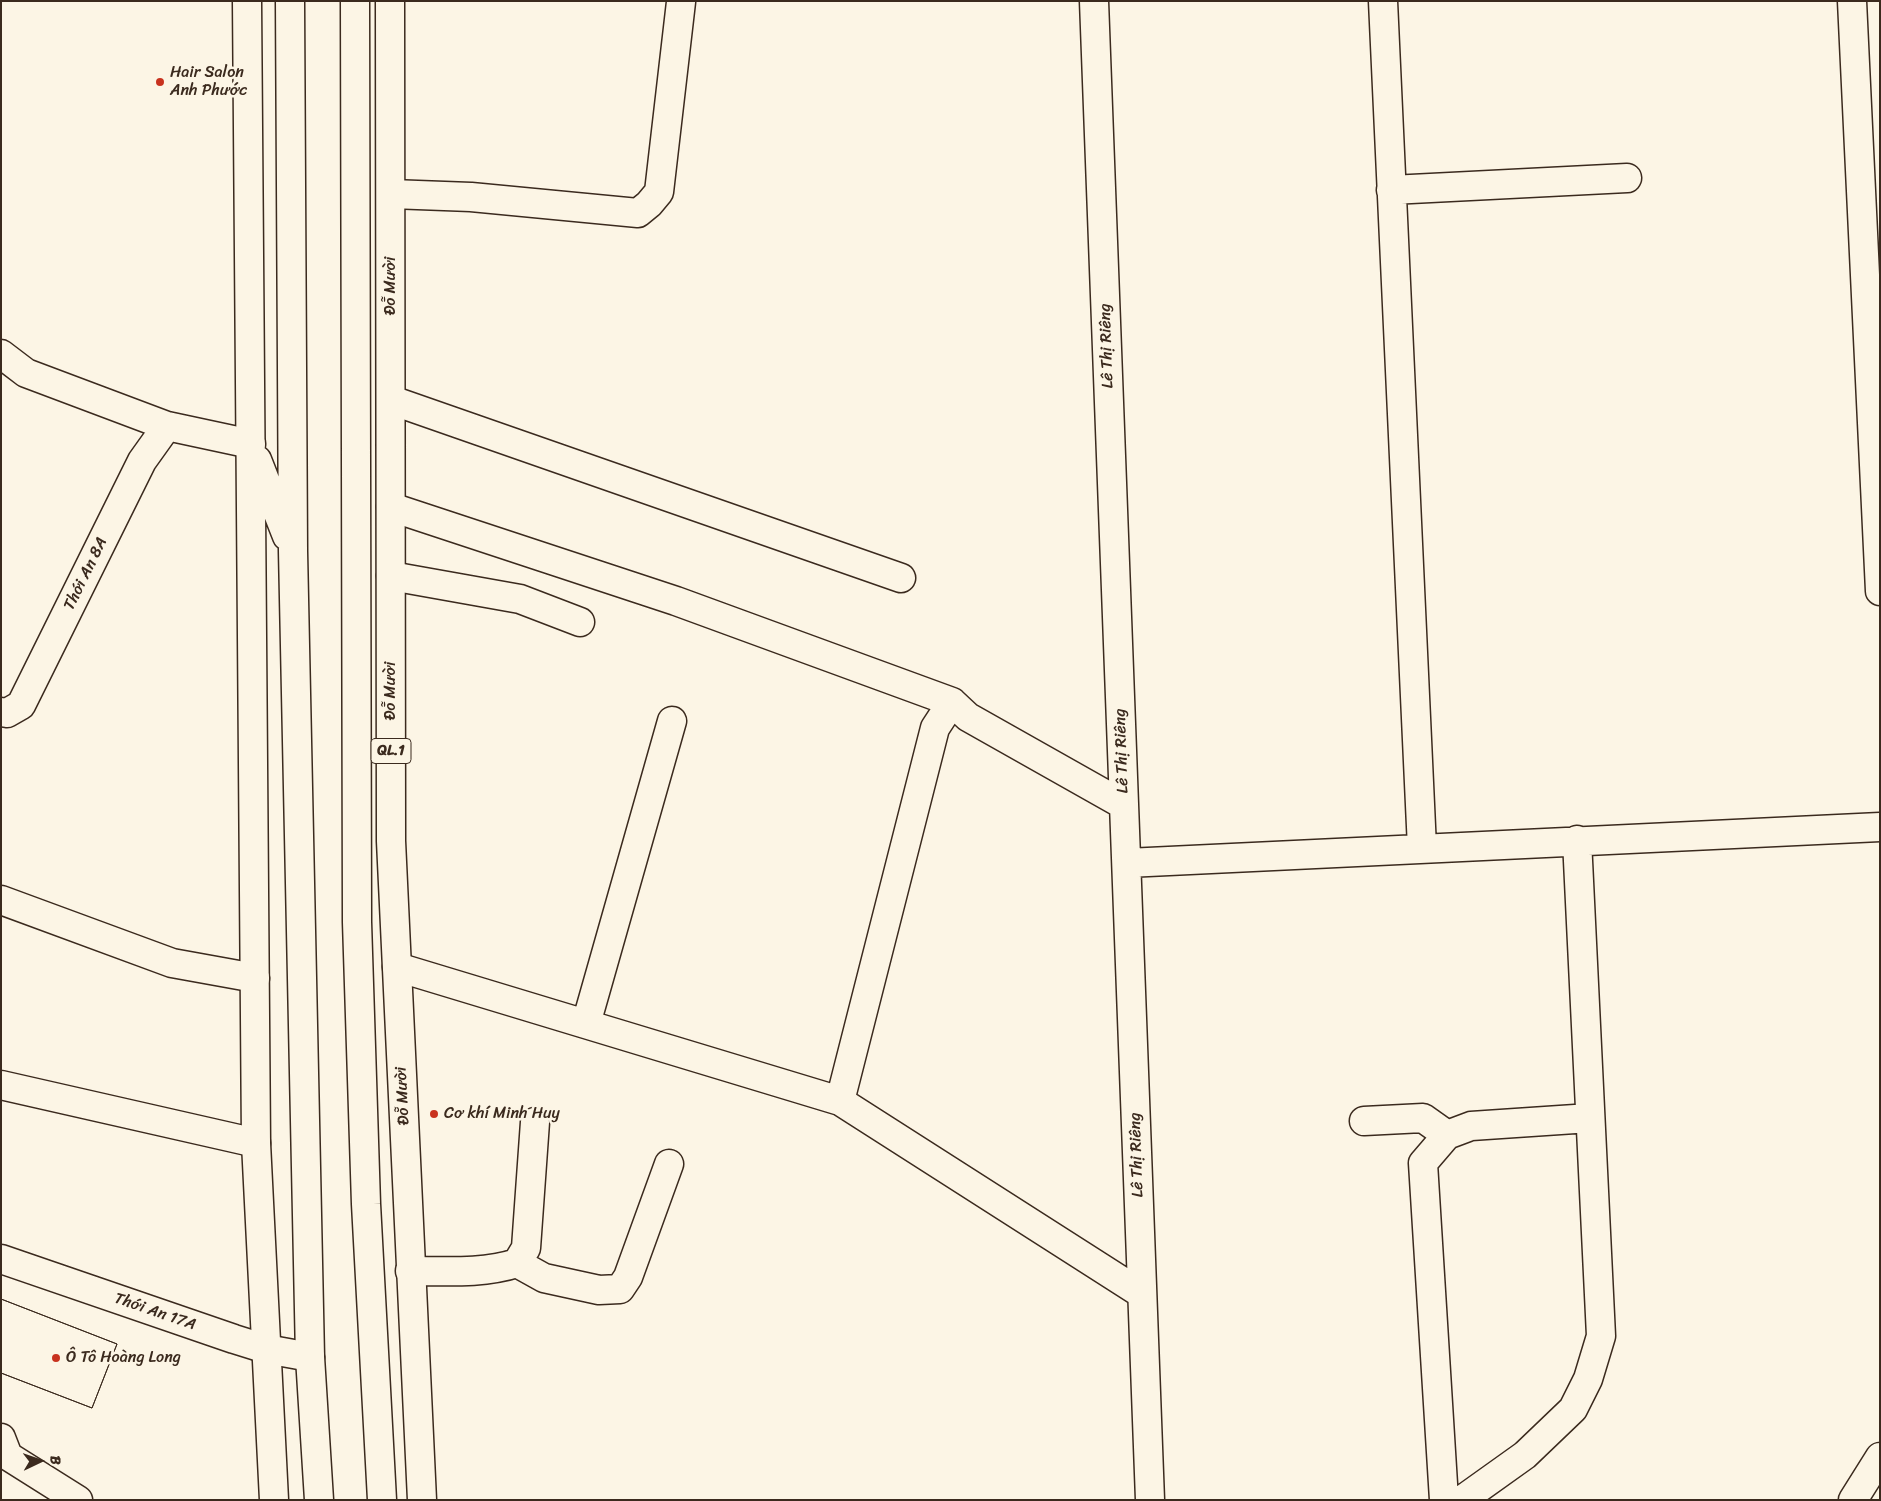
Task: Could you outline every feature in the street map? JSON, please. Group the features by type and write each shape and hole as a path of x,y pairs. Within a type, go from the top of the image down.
{"main road":[{"path":"247,1 256,1143 274,1500"},
{"path":"290,1 293,551 310,1357 319,1500"},
{"name":"Đỗ Mười","path":"355,1 358,922 366,1204 382,1500"},
{"name":"Đỗ Mười","path":"390,1 391,840 422,1500"},
{"name":"Lê Thị Riêng","path":"1094,1 1150,1500"},
{"path":"1383,1 1422,848"},
{"path":"1852,1 1880,591"},
{"path":"391,194 471,197 638,213 659,192 681,2"},
{"path":"1391,190 1627,178"},
{"path":"3,361 26,373 167,426 251,444"},
{"path":"391,400 901,578"},
{"name":"Thới An 8A","path":"1,712 7,713 21,705 142,461 167,426"},
{"path":"251,444 293,551"},
{"path":"392,507 676,601 952,702 968,718 1124,805"},
{"path":"391,576 520,599 580,622"},
{"path":"840,1101 935,728 952,702"},
{"path":"586,1024 672,721"},
{"path":"1126,862 1880,827"},
{"path":"1462,1500 1526,1455 1573,1410 1588,1379 1601,1336 1577,840"},
{"path":"1,900 172,963 255,978"},
{"path":"397,967 840,1101 1142,1294"},
{"path":"1,1085 256,1143"},
{"path":"1364,1121 1423,1118 1448,1135"},
{"path":"1444,1500 1424,1163 1448,1135 1471,1126 1590,1118"},
{"path":"410,1271 457,1271 500,1268 516,1263 526,1248 535,1122"},
{"path":"516,1263 544,1278 599,1290 620,1289 628,1277 669,1164"},
{"name":"Thới An 17A","path":"1,1259 266,1348 310,1357"},
{"path":"1,1438 8,1456 78,1500"},
{"path":"1853,1500 1880,1457"}],"building":[{"name":"Ô Tô Hoàng Long","path":"1,1299 117,1344 92,1408 1,1373"},
{"name":"Ô Tô Hoàng Long","path":"1,1299 117,1344 92,1408 1,1373"}],"place":[{"name":"Hair Salon Anh Phước","path":"160,82"},
{"name":"Cơ khí Minh Huy","path":"434,1114"},
{"name":"Ô Tô Hoàng Long","path":"56,1358"}]}
